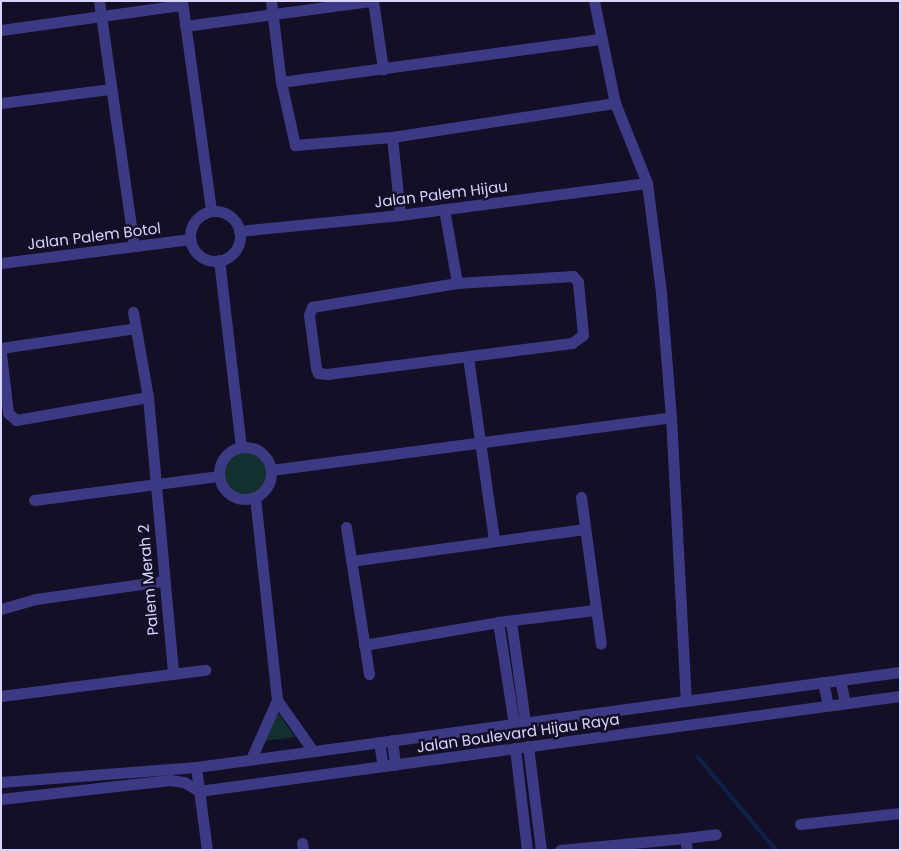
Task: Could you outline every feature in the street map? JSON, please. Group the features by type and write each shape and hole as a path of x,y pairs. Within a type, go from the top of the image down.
{"street":[{"path":"99,1 134,246"},
{"path":"271,1 282,82 295,145 392,137 615,103"},
{"path":"185,26 372,1 383,69"},
{"path":"594,1 615,103 646,183 661,293 671,416 686,701"},
{"path":"1,30 182,3 211,211"},
{"path":"282,82 601,39"},
{"path":"1,103 111,89"},
{"path":"392,137 400,215"},
{"name":"Jalan Palem Hijau","path":"239,231 400,215 646,183"},
{"path":"444,209 457,282"},
{"path":"211,211 229,215 239,231 235,250 219,260 197,253 190,239 193,224 211,211"},
{"name":"Jalan Palem Botol","path":"1,263 190,239"},
{"path":"219,260 241,447"},
{"path":"573,276 578,282 583,335 579,339 468,357 327,374 318,373 309,315 312,307 457,282 573,276"},
{"name":"Palem Merah 2","path":"133,312 148,397 162,581 173,674"},
{"path":"1,348 136,328"},
{"path":"1,354 8,413 16,420 148,397"},
{"path":"468,357 494,540"},
{"path":"271,470 480,444 671,416"},
{"path":"241,447 261,452 271,470 267,486 255,497 234,497 224,488 219,476 224,457 241,447"},
{"path":"34,500 219,476"},
{"path":"255,497 277,700 313,751"},
{"path":"581,497 594,610 600,644"},
{"path":"346,527 369,674"},
{"path":"351,561 585,529"},
{"path":"1,609 36,599 162,581"},
{"path":"364,645 498,622 594,610"},
{"path":"511,621 520,723"},
{"path":"498,622 520,723"},
{"path":"1,696 205,670"},
{"name":"Jalan Boulevard Hijau Raya","path":"1,782 196,767 900,672"},
{"path":"840,680 845,703"},
{"path":"824,682 828,706"},
{"name":"Jalan Boulevard Hijau Raya","path":"199,791 900,696"},
{"path":"251,759 277,700"},
{"path":"392,740 395,765"},
{"path":"379,742 383,766"},
{"path":"528,746 541,850"},
{"path":"515,748 526,850"},
{"path":"196,767 207,850"},
{"path":"1,799 170,780 184,782 199,791"},
{"path":"521,810 536,809"},
{"path":"800,824 900,813"},
{"path":"560,850 686,844 716,834"}],"green space":[{"path":"245,447 259,451 267,459 271,473 267,487 259,495 245,499 231,495 223,487 219,473 223,459 231,451"},
{"path":"278,713 295,737 265,741"}],"waterway":[{"path":"697,756 776,850"}]}
